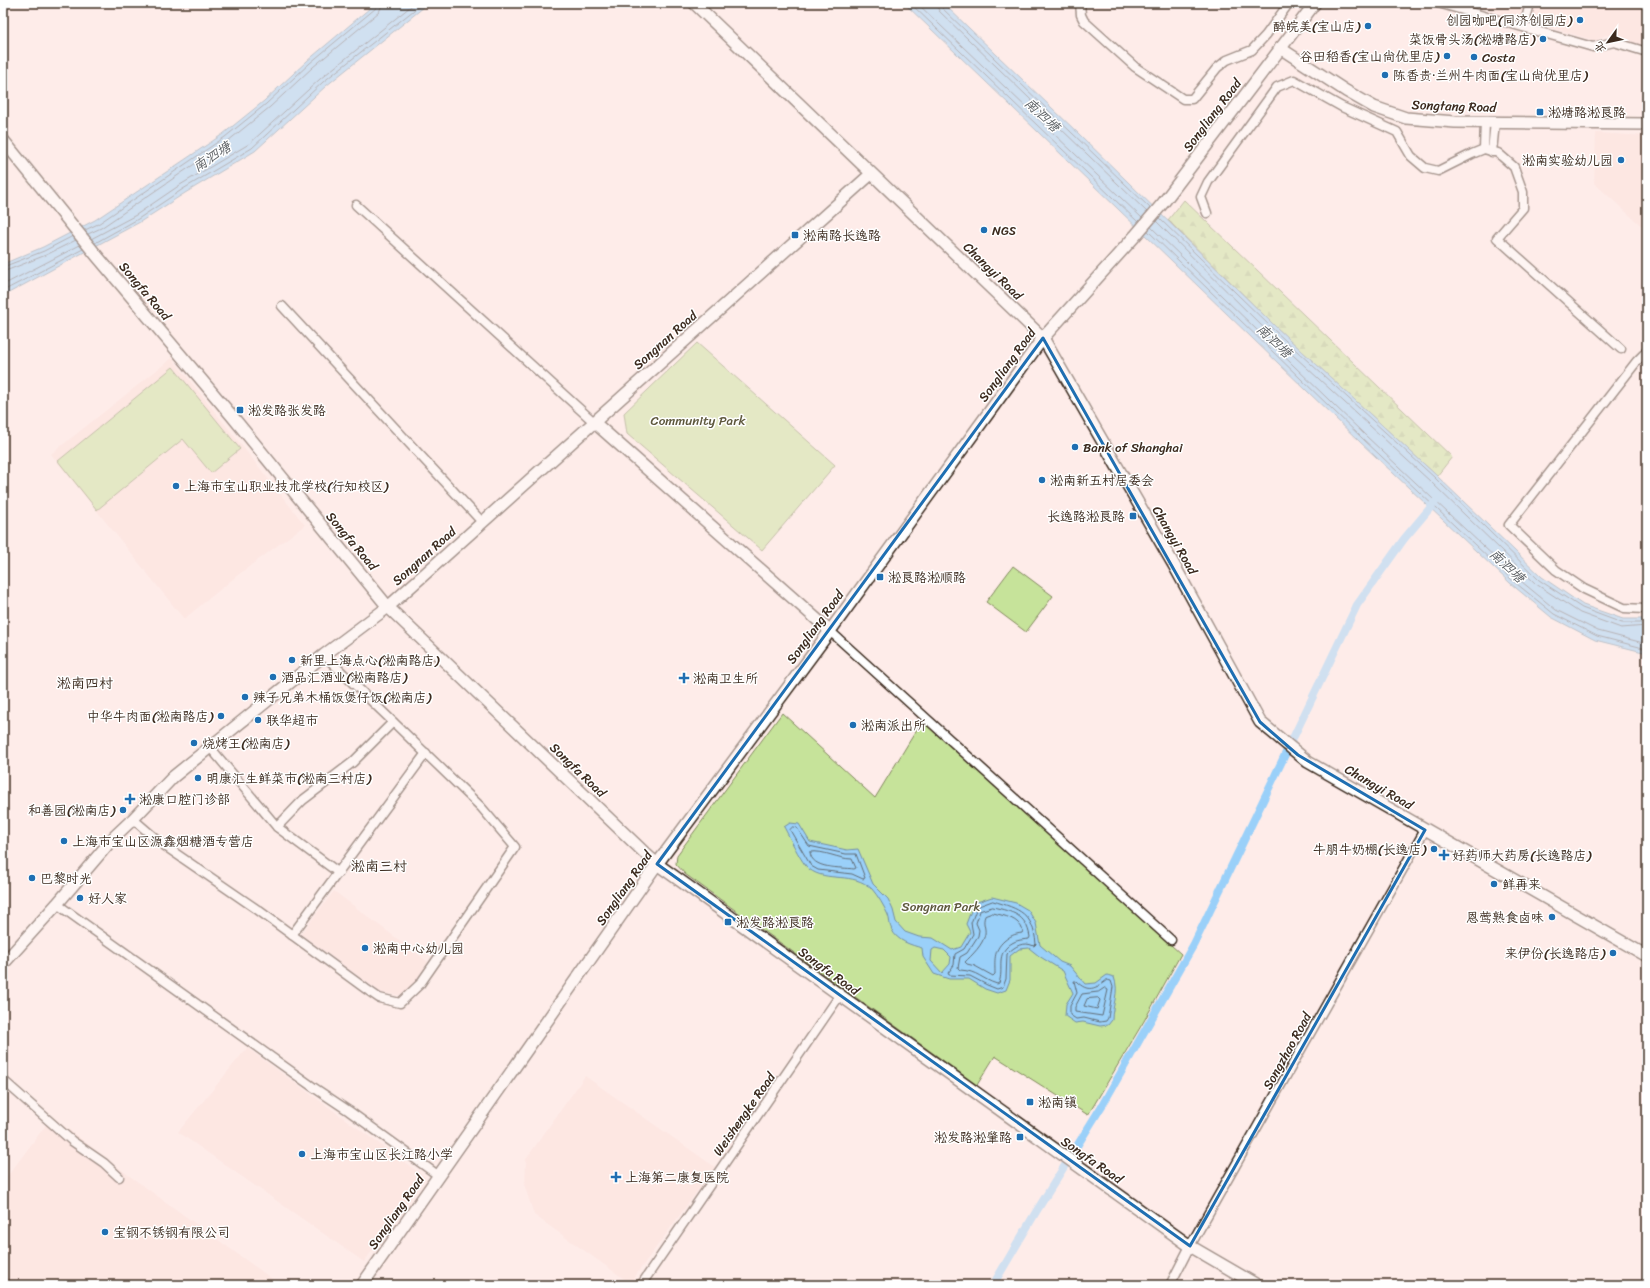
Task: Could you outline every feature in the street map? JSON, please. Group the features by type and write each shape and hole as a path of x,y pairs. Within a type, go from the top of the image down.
{"street":[{"name":"Changyi Road","path":"694,3 1043,338 1175,567 1260,722 1308,762 1647,956"},
{"path":"1080,3 1081,15 1084,21 1135,67 1183,99 1188,100 1192,99 1217,68 1227,60 1252,50 1266,35 1289,3"},
{"name":"Songliang Road","path":"362,1285 657,864 830,631 1043,338 1163,203 1315,3"},
{"path":"1438,3 1457,6 1593,47 1614,42 1647,52"},
{"path":"1524,27 1530,3"},
{"name":"Songtang Road","path":"1280,48 1346,91 1374,107 1406,118 1455,122 1647,124"},
{"path":"1207,213 1201,197 1208,182 1277,87 1294,80 1342,107 1397,132 1411,156 1425,168 1438,171 1472,154 1488,150 1498,153 1514,168 1523,192 1523,208 1497,238 1621,349"},
{"path":"1488,150 1490,122"},
{"name":"Songfa Road","path":"3,140 97,256 232,416 388,607 657,864 1190,1246 1257,1285"},
{"name":"Songnan Road","path":"3,964 115,836 133,820 173,777 209,746 324,655 388,607 871,174"},
{"path":"356,205 595,423 830,631 1171,940"},
{"path":"282,306 483,523"},
{"path":"1647,351 1637,361 1509,525 1556,570 1584,589 1624,608 1647,608"},
{"path":"133,820 162,844 380,998 400,1003 420,984 515,847 481,807 324,655"},
{"path":"277,827 303,800 352,762 393,722"},
{"path":"209,746 277,827 339,873"},
{"path":"292,935 426,753"},
{"name":"Songzhao Road","path":"1170,1285 1190,1246 1425,830"},
{"path":"57,904 439,1176"},
{"name":"Weishengke Road","path":"640,1285 840,995"},
{"path":"3,1080 72,1141 104,1163 119,1177"}],"highlighted area":[{"path":"1043,338 1260,722 1298,755 1425,830 1190,1246 657,864"}],"shaded area":[{"path":"1468,3 1647,3 1647,48 1613,36 1605,35 1596,41"},
{"name":"淞南实验幼儿园","path":"1596,133 1647,136 1647,231 1594,183"},
{"name":"上海市宝山职业技术学校(行知校区)","path":"172,358 305,525 238,575 184,619 51,454"},
{"name":"淞南中心幼儿园","path":"334,891 428,962 412,987 399,995 382,993 301,934"},
{"name":"上海市宝山区长江路小学","path":"247,1048 425,1177 364,1262 178,1132"},
{"name":"上海第二康复医院","path":"585,1076 715,1167 630,1283 534,1215 525,1187 526,1159"},
{"name":"宝钢不锈钢有限公司","path":"52,1117 127,1174 275,1281 273,1285 3,1285 3,1182"}],"green space":[{"path":"1184,200 1452,457 1437,476 1276,327 1168,220"},
{"name":"Community Park","path":"697,343 835,465 762,550 627,434 624,413"},
{"path":"173,367 240,449 211,473 183,439 97,510 58,461"},
{"path":"1013,566 1053,596 1026,632 986,602"},
{"name":"Songnan Park","path":"782,713 875,798 922,721 1181,954 1144,1021 1088,1115 995,1056 977,1085 685,874 676,864 677,855"}],"water":[{"name":"南泗塘","path":"376,3 429,3 326,86 255,151 140,222 3,296 3,264 43,247 95,220 223,134 264,101 307,61"},
{"name":"南泗塘","path":"904,3 943,3 1276,327 1437,476 1542,577 1583,605 1623,619 1641,619 1647,617 1647,653 1595,640 1551,617 1510,583 1359,441"},
{"path":"790,823 799,824 810,842 847,850 858,849 873,884 888,899 896,922 905,932 919,937 933,938 952,950 961,947 970,932 966,924 974,903 992,897 1016,903 1028,910 1036,923 1040,945 1060,962 1070,966 1085,984 1096,983 1107,975 1114,977 1116,983 1116,993 1112,1020 1108,1025 1100,1026 1083,1022 1075,1023 1065,1016 1066,1004 1073,993 1063,971 1029,948 1019,949 1010,956 1010,980 1006,990 997,993 985,989 969,979 949,979 934,974 923,957 922,948 901,940 894,934 889,917 879,898 872,889 857,880 824,876 809,869 799,856 784,827","holes":["935,948 944,950 951,957 950,964 942,973 931,961 932,950"]}],"waterway":[{"path":"993,1285 1103,1104 1194,944 1357,605 1404,539 1436,501"}],"place":[{"name":"创园咖吧(同济创园店)","path":"1580,20"},
{"name":"醉皖美(宝山店)","path":"1368,26"},
{"name":"菜饭骨头汤(淞塘路店)","path":"1543,39"},
{"name":"谷田稻香(宝山尚优里店)","path":"1447,56"},
{"name":"Costa","path":"1474,57"},
{"name":"陈香贵·兰州牛肉面(宝山尚优里店)","path":"1385,75"},
{"name":"淞塘路淞良路","path":"1540,112"},
{"name":"淞南实验幼儿园","path":"1621,160"},
{"name":"NGS","path":"984,230"},
{"name":"淞南路长逸路","path":"795,235"},
{"name":"淞发路张发路","path":"240,410"},
{"name":"Bank of Shanghai","path":"1075,447"},
{"name":"淞南新五村居委会","path":"1042,480"},
{"name":"上海市宝山职业技术学校(行知校区)","path":"176,486"},
{"name":"长逸路淞良路","path":"1133,516"},
{"name":"淞良路淞顺路","path":"880,577"},
{"name":"新里上海点心(淞南路店)","path":"292,660"},
{"name":"酒品汇酒业(淞南路店)","path":"273,677"},
{"name":"淞南卫生所","path":"684,678"},
{"name":"辣子兄弟木桶饭煲仔饭(淞南店)","path":"245,697"},
{"name":"中华牛肉面(淞南路店)","path":"221,716"},
{"name":"联华超市","path":"258,720"},
{"name":"淞南派出所","path":"853,725"},
{"name":"烧烤王(淞南店)","path":"194,743"},
{"name":"明康汇生鲜菜市(淞南三村店)","path":"198,778"},
{"name":"淞康口腔门诊部","path":"130,799"},
{"name":"和善园(淞南店)","path":"123,810"},
{"name":"上海市宝山区源鑫烟糖酒专营店","path":"64,841"},
{"name":"牛朋牛奶棚(长逸店)","path":"1434,849"},
{"name":"好药师大药房(长逸路店)","path":"1444,855"},
{"name":"巴黎时光","path":"32,878"},
{"name":"鲜再来","path":"1494,884"},
{"name":"好人家","path":"80,898"},
{"name":"恩莺熟食卤味","path":"1552,917"},
{"name":"淞发路淞良路","path":"728,922"},
{"name":"淞南中心幼儿园","path":"365,948"},
{"name":"来伊份(长逸路店)","path":"1613,953"},
{"name":"淞南镇","path":"1030,1102"},
{"name":"淞发路淞肇路","path":"1020,1137"},
{"name":"上海市宝山区长江路小学","path":"302,1154"},
{"name":"上海第二康复医院","path":"616,1177"},
{"name":"宝钢不锈钢有限公司","path":"105,1232"}],"district":[{"name":"淞南四村","path":"85,683"},
{"name":"淞南三村","path":"379,866"}]}
